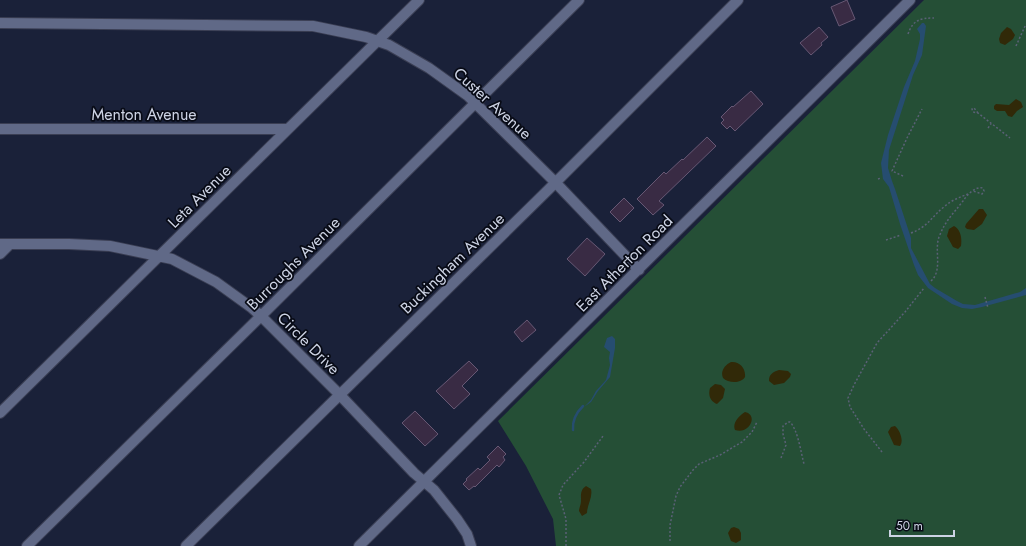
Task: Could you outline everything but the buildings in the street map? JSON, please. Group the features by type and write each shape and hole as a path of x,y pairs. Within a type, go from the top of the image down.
{"street":[{"name":"Leta Avenue","path":"0,413 419,0"},
{"name":"Burroughs Avenue","path":"27,546 579,0"},
{"name":"Buckingham Avenue","path":"186,546 738,0"},
{"name":"East Atherton Road","path":"359,546 910,0"},
{"name":"Custer Avenue","path":"0,23 313,26 378,41 389,45 429,68 475,103 555,182 639,270"},
{"name":"Menton Avenue","path":"0,129 288,129"},
{"name":"Circle Drive","path":"5,244 69,244 110,246 172,259 216,282 261,316 339,394 423,482 434,490 467,534 471,546"},
{"path":"0,254 5,244"}],"path":[{"path":"908,34 910,28 915,22 922,19 934,18"},
{"path":"1016,46 1026,24"},
{"path":"903,176 892,171 922,109"},
{"path":"978,113 1010,138"},
{"path":"988,128 991,124"},
{"path":"931,281 937,270 937,246 942,229 952,212 969,194 973,191 981,187 984,191 982,194 973,191"},
{"path":"911,233 925,226 946,205 957,198 969,194"},
{"path":"886,240 901,235"},
{"path":"882,452 864,429 850,407 848,398 877,343 924,288"},
{"path":"985,297 988,308"},
{"path":"670,540 670,525 676,496 680,487 699,464 720,455 742,442 752,432 757,422"},
{"path":"781,458 786,445 783,434 783,426 790,422 793,424 804,464"},
{"path":"566,546 566,519 560,500 559,491 562,485 584,462 603,436"}],"green space":[{"path":"924,0 1026,0 1026,546 556,546 553,519 526,466 498,421"}],"sand":[{"path":"1007,27 1011,29 1015,35 1013,39 1005,45 1000,43 999,39 1001,33"},
{"path":"1016,99 1021,102 1023,107 1012,117 1008,116 1005,111 997,111 994,109 996,104 1009,105"},
{"path":"979,209 983,209 987,215 982,224 974,230 967,229 965,227 966,224"},
{"path":"954,226 960,232 961,237 961,246 958,249 953,247 947,236 949,229"},
{"path":"731,362 739,364 743,368 745,377 741,381 731,382 723,378 722,373 724,368"},
{"path":"779,370 788,371 791,374 790,377 784,383 774,385 769,381 770,377 773,373"},
{"path":"715,384 721,385 725,389 723,398 717,404 709,395 710,388"},
{"path":"745,412 751,417 752,420 750,424 744,430 735,430 735,422"},
{"path":"895,426 901,436 902,441 900,446 894,445 888,432 891,427"},
{"path":"586,486 591,489 591,495 587,513 582,516 579,511 581,493"},
{"path":"734,527 739,529 741,533 741,540 736,543 731,541 728,533 731,528"}],"water":[{"path":"922,23 926,26 922,55 913,75 889,150 888,168 911,238 911,248 930,284 963,304 975,305 1020,292 1026,288 1026,295 982,307 972,309 962,308 952,304 928,288 918,275 914,265 889,187 883,179 881,163 888,135 904,87 915,61 920,39 920,34 917,29"},
{"path":"612,336 615,339 615,348 610,377 591,402 584,407 606,380 610,365 610,352 604,347 607,338"}],"waterway":[{"path":"573,430 575,417 583,406"}]}
